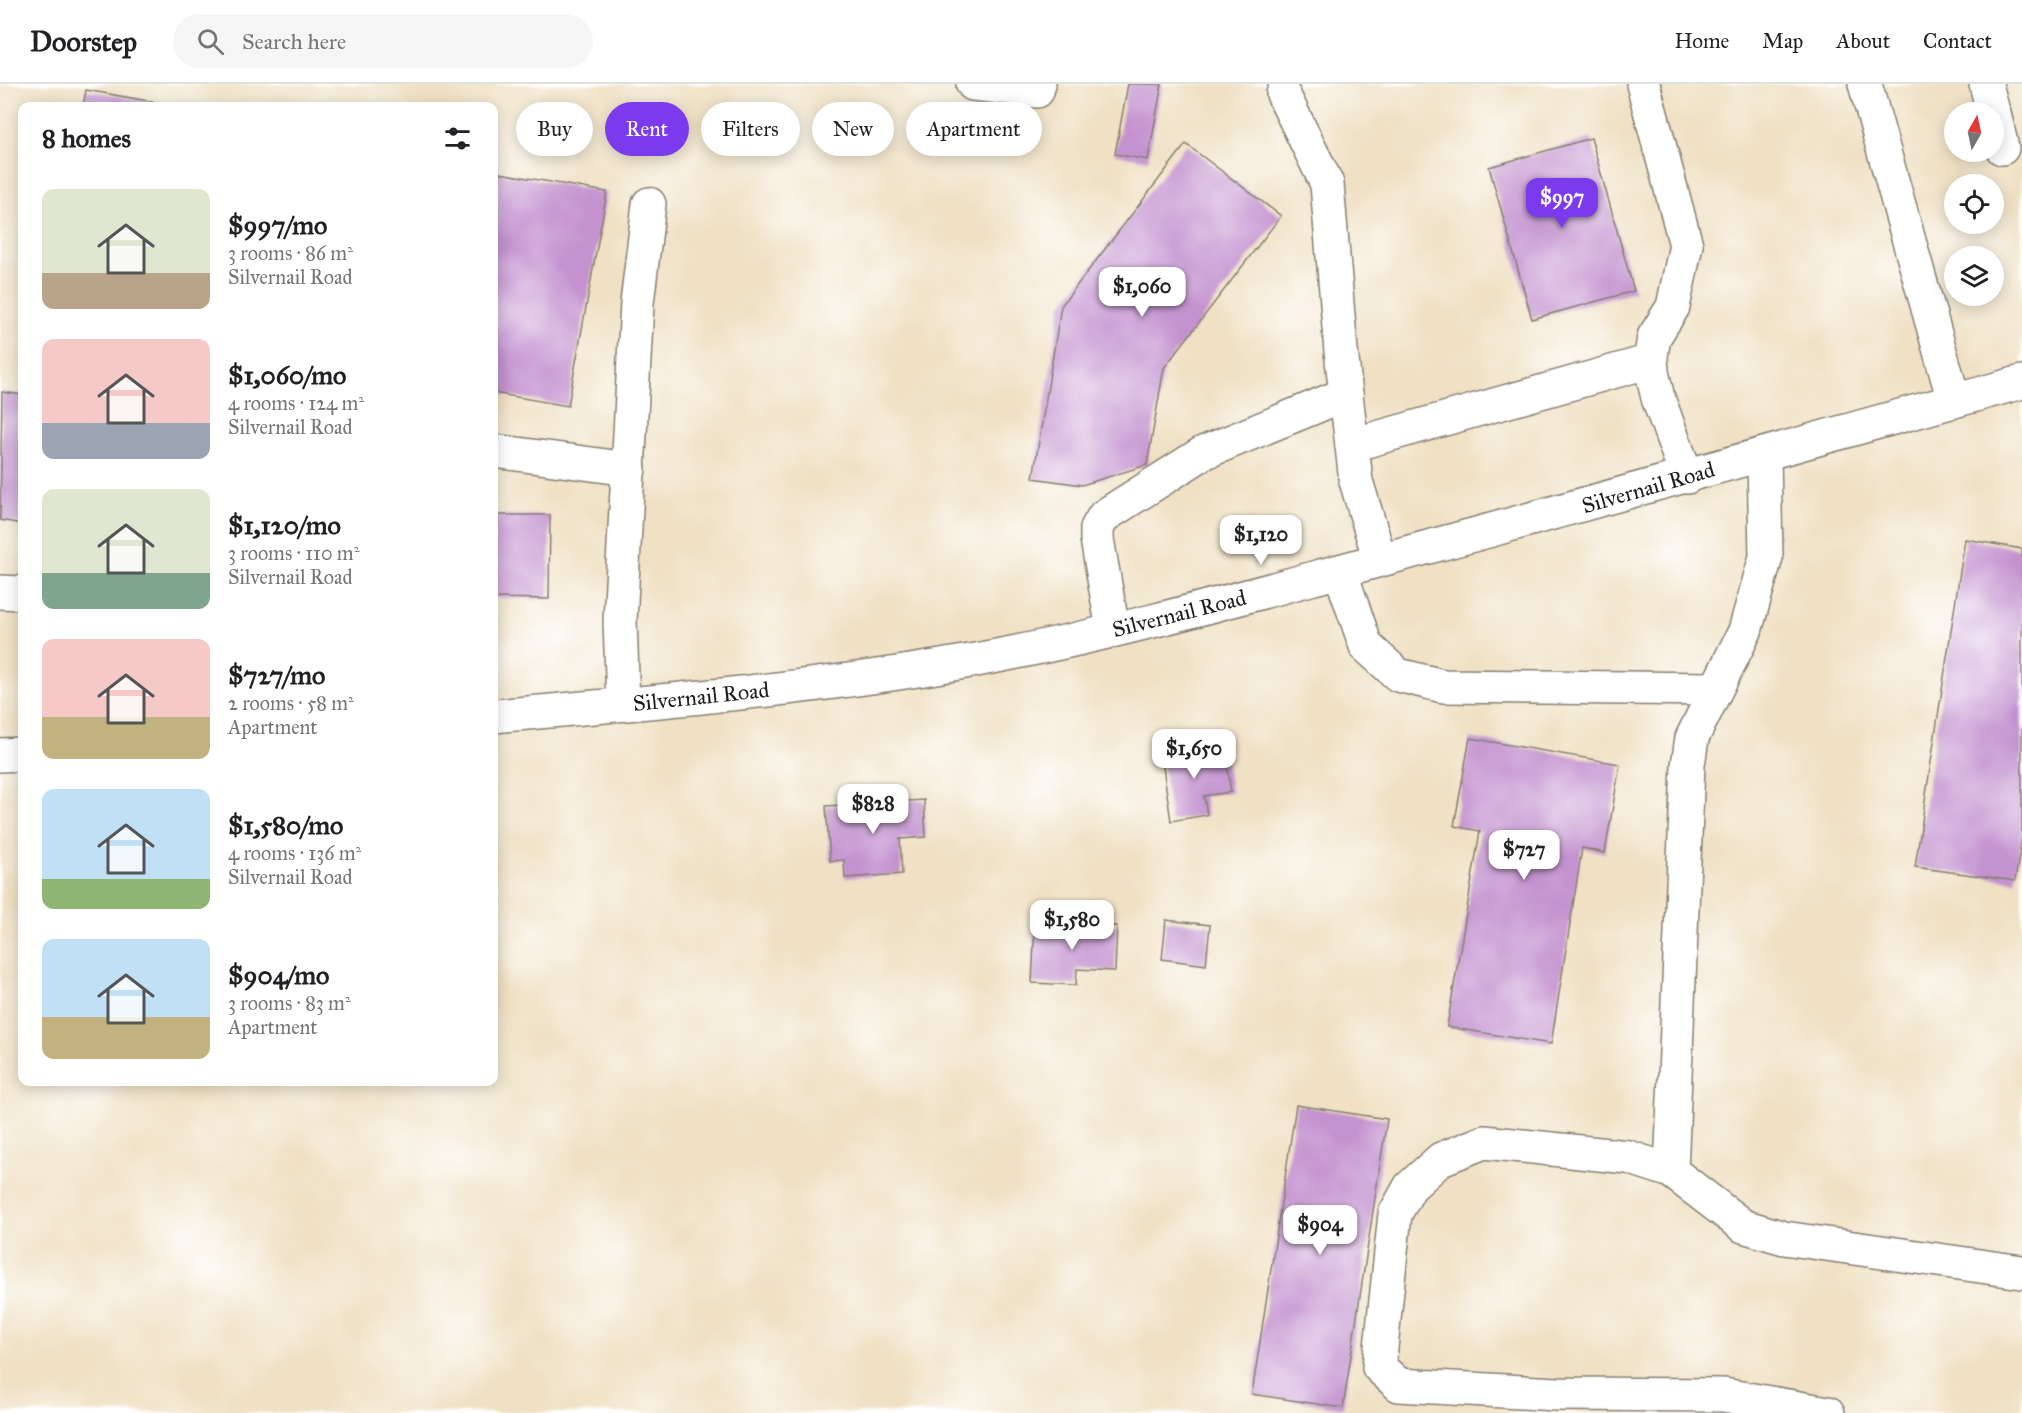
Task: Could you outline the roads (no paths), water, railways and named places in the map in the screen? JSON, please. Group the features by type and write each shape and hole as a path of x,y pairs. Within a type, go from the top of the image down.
{"street":[{"path":"973,84 1037,91 1039,84"},
{"path":"1643,84 1686,245 1673,307 1654,337 1651,361 1658,398 1687,477"},
{"path":"1865,84 1954,401"},
{"path":"1986,84 1990,102"},
{"path":"1282,94 1327,184 1356,481 1380,560"},
{"path":"623,705 620,621 638,303 649,204"},
{"path":"1352,445 1651,361"},
{"name":"Silvernail Road","path":"498,716 623,705 881,676 1004,655 1113,630 1340,571 1687,477 2022,382"},
{"path":"1113,630 1097,539 1097,528 1104,516 1203,453 1346,394"},
{"path":"498,452 629,469"},
{"path":"1671,1172 1688,765 1692,738 1714,689 1745,631 1766,556 1764,455"},
{"path":"1340,571 1366,646 1398,675 1443,686 1714,689"},
{"path":"0,592 18,593"},
{"path":"0,755 18,754"},
{"path":"1828,1413 1724,1395 1557,1394 1399,1385 1379,1367 1395,1214 1410,1187 1441,1159 1484,1142 1628,1157 1671,1172 1743,1226 1784,1238 2022,1272"}]}
